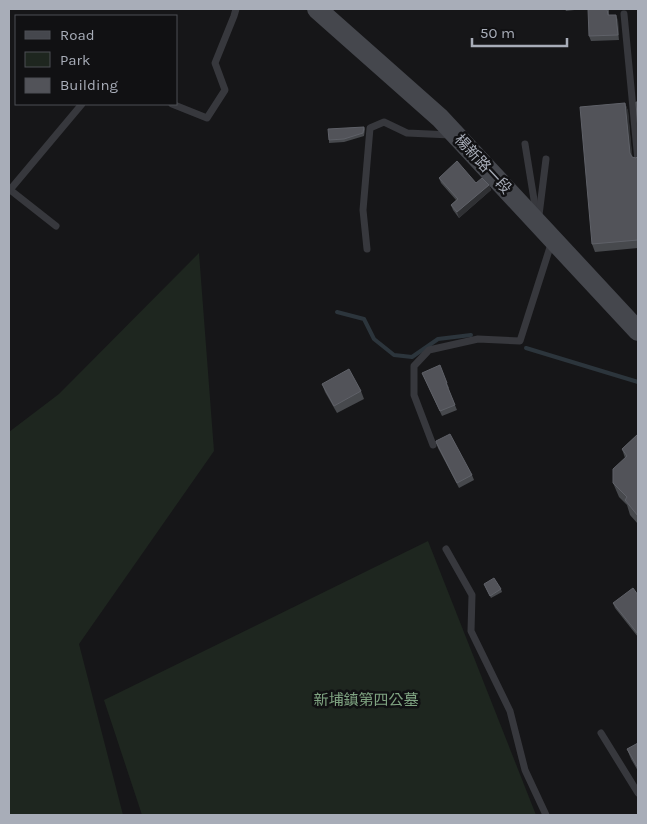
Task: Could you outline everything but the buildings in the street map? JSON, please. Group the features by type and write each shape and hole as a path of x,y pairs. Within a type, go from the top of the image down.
{"main road":[{"name":"楊新路一段","path":"317,9 440,118 638,331"}],"lane":[{"path":"174,105 207,118 225,90 215,63 236,9"},
{"path":"624,14 634,87 638,161"},
{"path":"56,226 9,190 81,105"},
{"path":"367,249 363,210 370,128 384,122 407,133 456,136"},
{"path":"525,144 538,223"},
{"path":"538,223 546,159"},
{"path":"433,445 414,394 414,366 429,350 478,339 520,341 552,239"},
{"path":"446,549 472,595 472,631 510,712 525,770 546,815"},
{"path":"601,732 638,793"}],"green space":[{"path":"199,253 214,451 79,644 123,815 9,815 9,432 59,394"},
{"name":"新埔鎮第四公墓","path":"428,541 536,815 142,815 104,700"}],"waterway":[{"path":"337,312 364,319 374,339 394,355 412,357 438,339 471,335"},
{"path":"526,348 638,382"}]}
